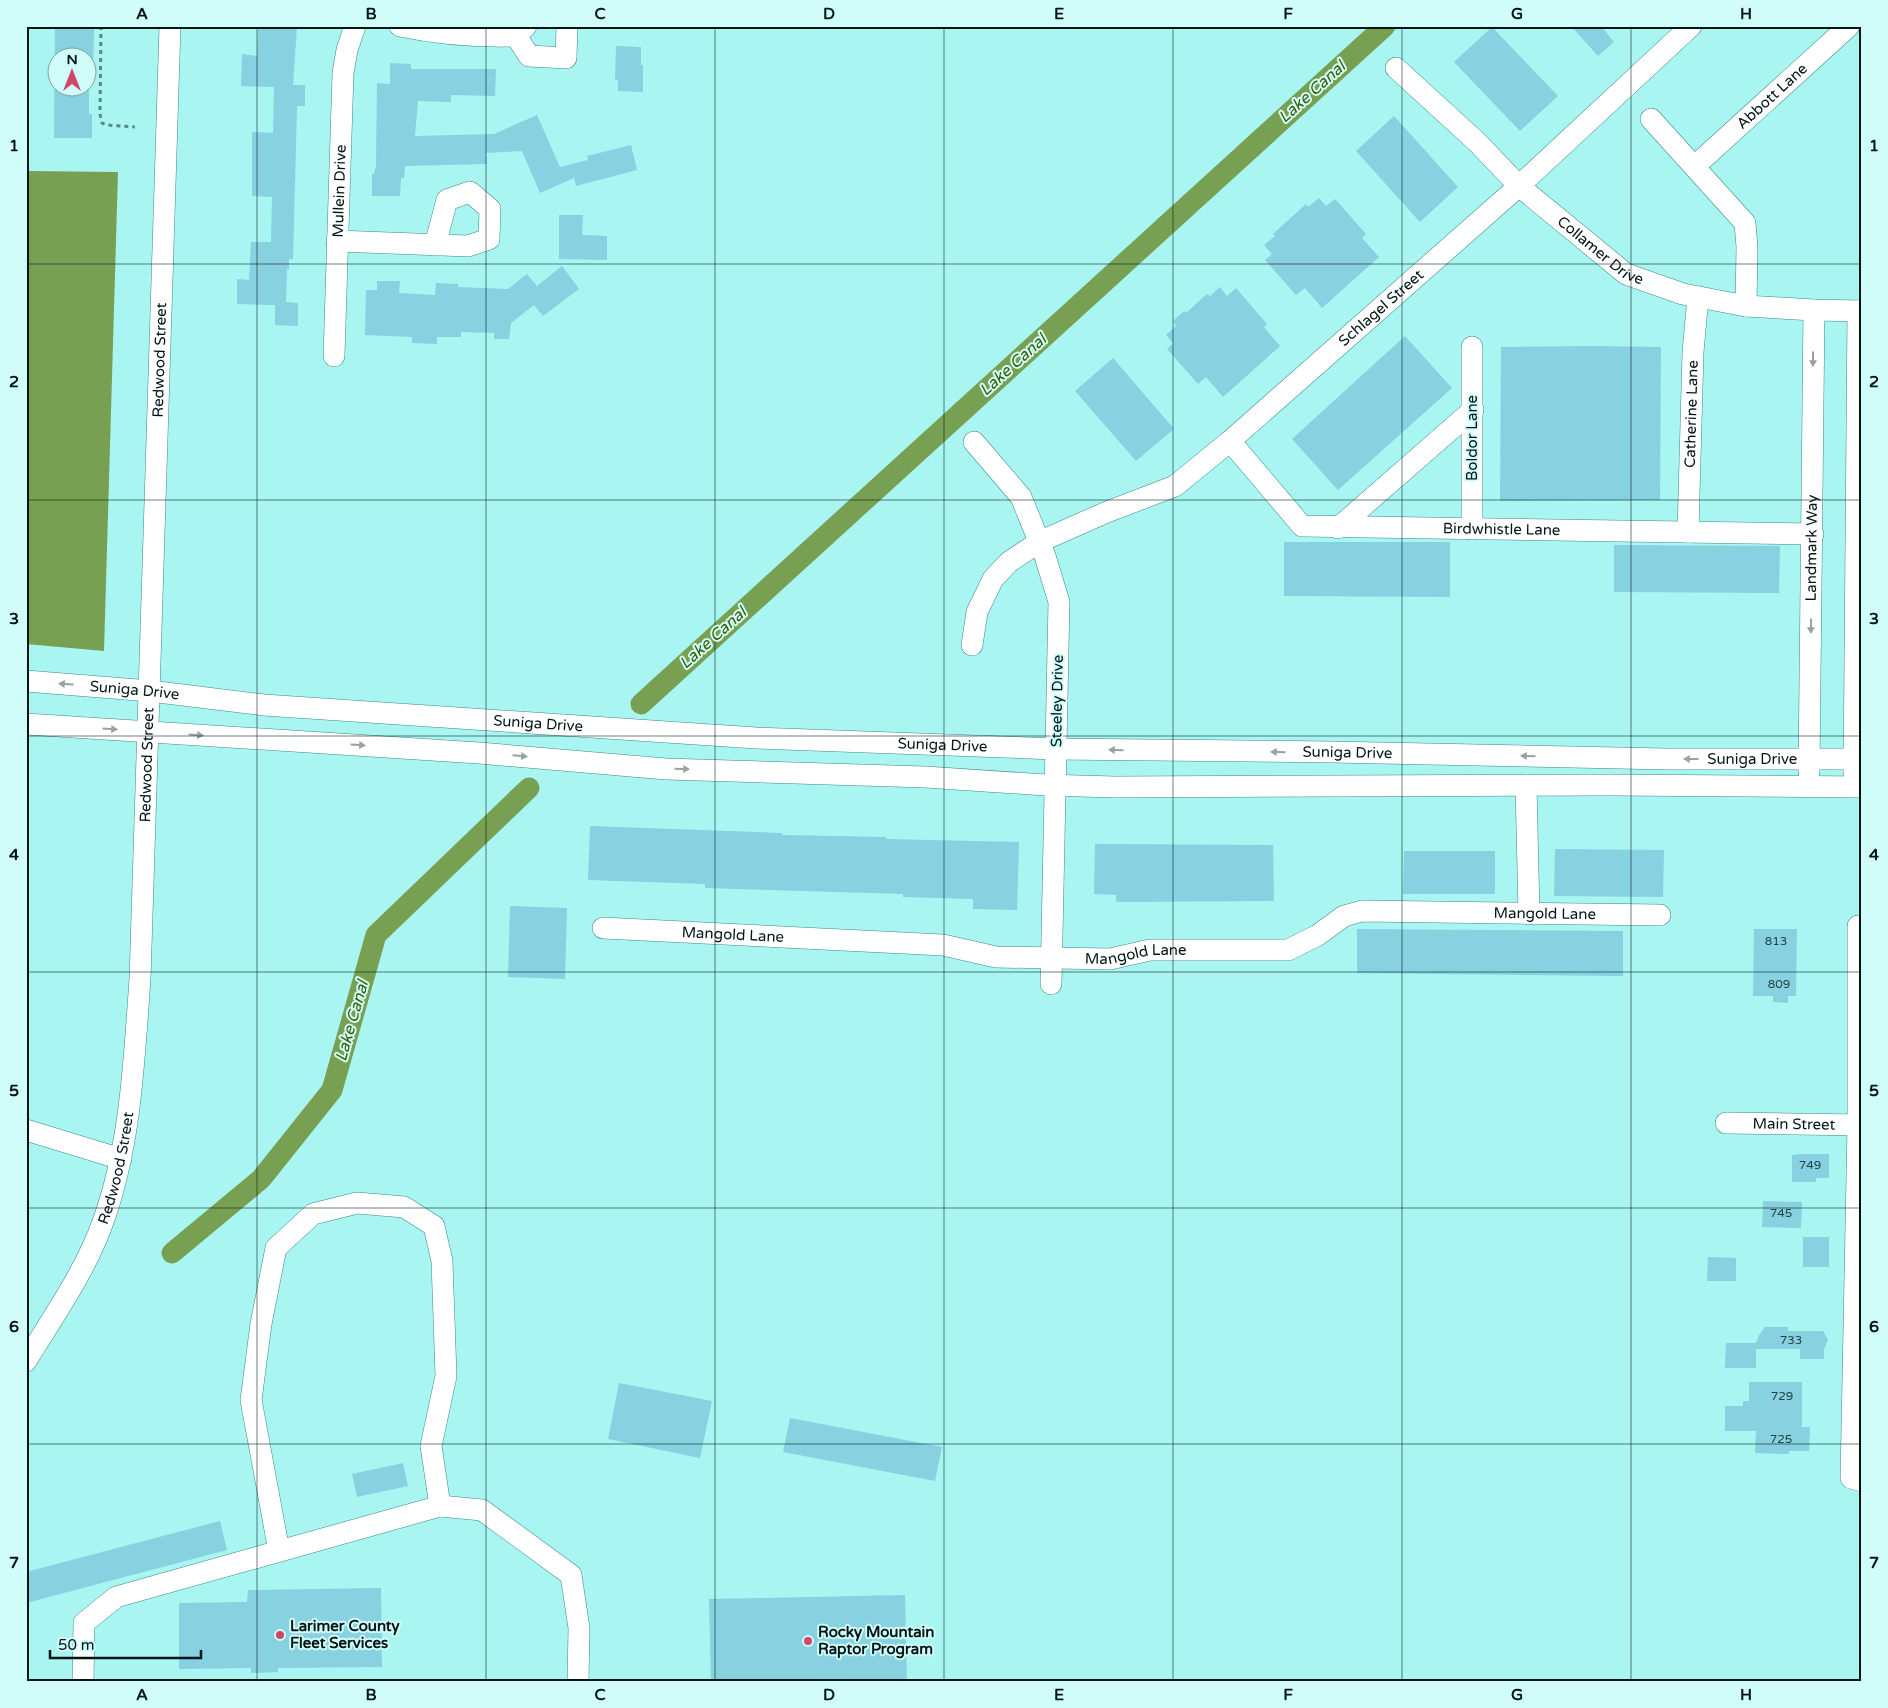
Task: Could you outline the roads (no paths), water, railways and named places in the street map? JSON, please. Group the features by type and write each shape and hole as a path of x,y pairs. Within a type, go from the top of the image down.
{"street":[{"name":"Redwood Street","path":"26,1361 82,1268 103,1223 121,1158 133,1074 140,979 170,26"},
{"name":"Mullein Drive","path":"334,356 343,73 347,50 355,26"},
{"path":"400,26 430,32 485,37 521,31 529,56 566,58 567,26"},
{"name":"Schlagel Street","path":"972,645 977,612 993,579 1008,562 1039,542 1107,512 1175,486 1230,441 1518,186 1691,26"},
{"name":"Abbott Lane","path":"1695,166 1849,26"},
{"name":"Collamer Drive","path":"1396,68 1478,143 1518,186 1626,274 1683,294 1746,306 1860,311"},
{"path":"1651,119 1745,223 1747,247 1746,306"},
{"path":"337,241 435,245"},
{"name":"Catherine Lane","path":"1688,532 1693,352 1698,297"},
{"name":"Landmark Way","path":"1809,786 1814,310"},
{"path":"1858,787 1860,311"},
{"name":"Boldor Lane","path":"1472,347 1472,529"},
{"path":"1338,528 1472,410"},
{"name":"Birdwhistle Lane","path":"1230,441 1302,526 1813,534"},
{"name":"Steeley Drive","path":"974,442 1021,497 1039,542 1059,602 1051,984"},
{"name":"Suniga Drive","path":"26,681 150,691 264,705 736,736 1056,749 1332,752 1666,759 1858,759"},
{"name":"Suniga Drive","path":"26,724 479,753 666,769 925,777 1114,787 1858,787"},
{"path":"1526,786 1528,914"},
{"name":"Mangold Lane","path":"603,928 943,945 996,957 1110,959 1150,950 1288,950 1318,935 1344,916 1362,912 1660,915"},
{"path":"1858,926 1860,1125 1852,1478 1862,1481"},
{"name":"Main Street","path":"1726,1123 1860,1125"},
{"path":"26,1130 121,1158"},
{"path":"279,1551 251,1400 261,1324 276,1248 313,1214 357,1203 404,1207 434,1226 442,1262 446,1376 431,1446 440,1506"},
{"path":"83,1682 84,1623 116,1597 440,1506 482,1510 570,1575 579,1628 578,1682"}],"waterway":[{"name":"Lake Canal","path":"641,704 1385,26"},
{"name":"Lake Canal","path":"172,1253 261,1179 332,1090 376,935 529,788"}],"place":[{"name":"Larimer County Fleet Services","path":"280,1635"},
{"name":"Rocky Mountain Raptor Program","path":"808,1641"}]}
